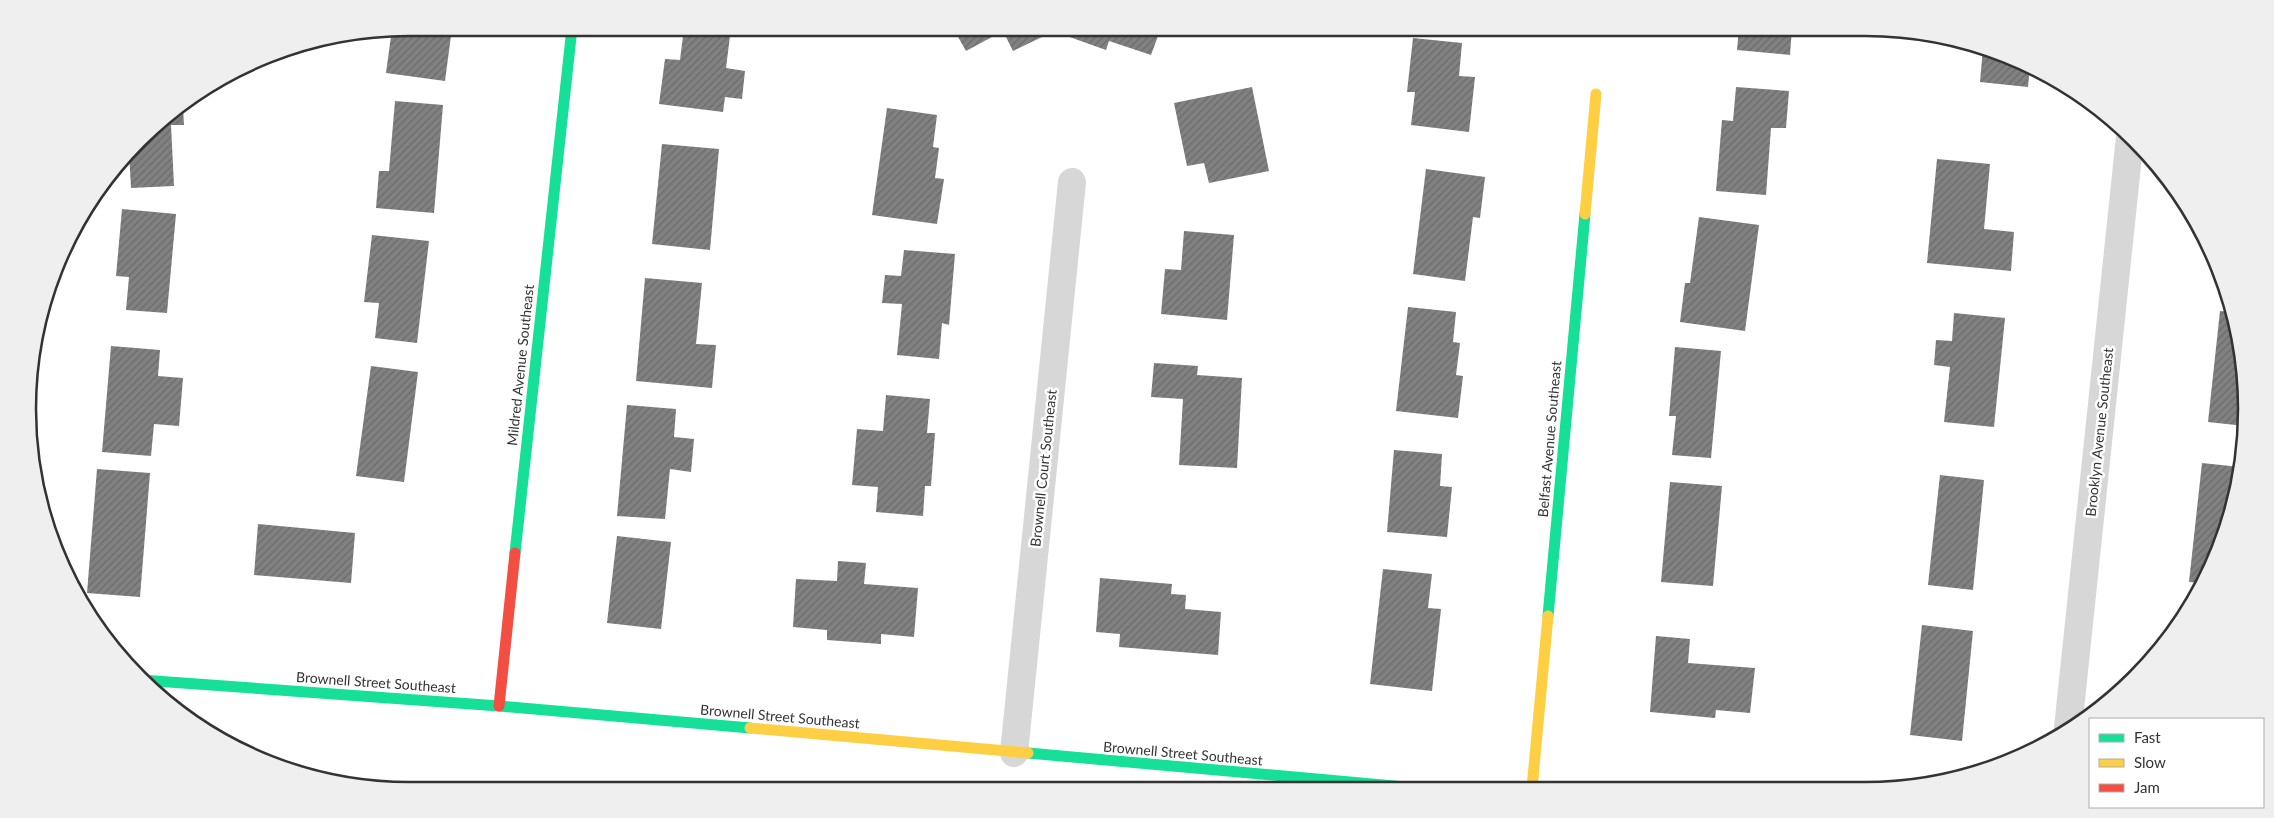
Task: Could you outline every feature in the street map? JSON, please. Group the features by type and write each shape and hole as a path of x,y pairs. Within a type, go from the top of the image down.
{"street":[{"name":"Mildred Avenue Southeast","path":"499,706 571,36"},
{"name":"Belfast Avenue Southeast","path":"1533,782 1596,94"},
{"name":"Brooklyn Avenue Southeast","path":"2069,721 2129,145"},
{"name":"Brownell Court Southeast","path":"1014,753 1072,182"},
{"name":"Brownell Street Southeast","path":"154,681 499,706 1347,782"}],"building":[{"path":"451,36 445,81 386,73 391,37"},
{"path":"683,36 730,36 726,68 745,71 742,99 725,97 723,112 659,104 665,59 680,60"},
{"path":"958,36 994,36 966,51"},
{"path":"1006,36 1042,37 1013,51"},
{"path":"1067,36 1158,36 1151,55 1109,41 1106,50"},
{"path":"1738,36 1791,36 1790,55 1737,50"},
{"path":"1413,38 1462,43 1459,76 1475,77 1469,132 1411,125 1415,92 1407,92"},
{"path":"1982,55 2029,75 2028,87 1980,82"},
{"path":"1252,87 1269,171 1209,183 1204,163 1187,166 1174,103"},
{"path":"1736,87 1789,91 1786,128 1771,128 1766,195 1716,191 1722,120 1733,121"},
{"path":"395,101 443,105 434,213 376,208 379,171 389,171"},
{"path":"887,108 937,115 933,147 939,148 935,178 944,179 937,224 872,215"},
{"path":"183,112 184,125 171,125 174,186 131,188 130,162 145,145"},
{"path":"662,144 719,149 710,250 652,244"},
{"path":"1937,159 1990,164 1984,229 2014,232 2011,271 1927,263"},
{"path":"1426,169 1485,177 1480,218 1473,217 1465,281 1413,274"},
{"path":"122,209 176,214 167,313 126,310 129,277 116,276"},
{"path":"1699,217 1759,225 1745,331 1680,322 1685,283 1690,283"},
{"path":"1184,231 1234,235 1227,320 1161,314 1165,269 1181,270"},
{"path":"372,235 429,241 417,343 375,338 379,303 364,302"},
{"path":"904,250 955,254 949,325 942,323 939,359 897,355 902,304 882,303 885,275 901,276"},
{"path":"645,278 702,283 696,344 716,345 712,388 636,381"},
{"path":"1408,307 1456,312 1453,342 1460,343 1456,375 1463,376 1458,418 1396,411"},
{"path":"2220,311 2225,311 2235,360 2237,425 2208,422"},
{"path":"1954,313 2005,318 1994,427 1944,422 1950,367 1934,365 1936,340 1952,341"},
{"path":"111,346 160,350 158,376 183,378 179,426 154,424 151,456 102,452"},
{"path":"1675,347 1721,351 1711,458 1672,455 1676,416 1669,416"},
{"path":"1154,363 1198,366 1197,375 1242,378 1237,468 1179,465 1183,399 1151,397"},
{"path":"371,366 418,372 404,482 356,476"},
{"path":"886,395 930,399 927,433 935,433 931,486 925,486 923,516 876,512 878,487 852,485 857,429 883,431"},
{"path":"627,405 676,409 674,437 694,439 691,472 670,469 665,519 617,516"},
{"path":"1394,450 1442,454 1440,486 1452,487 1447,537 1387,532"},
{"path":"2202,463 2234,466 2218,529 2195,582 2189,582"},
{"path":"97,469 150,473 140,597 87,593"},
{"path":"1940,475 1984,480 1973,590 1928,585"},
{"path":"1670,482 1722,486 1713,586 1661,582"},
{"path":"258,524 355,533 351,583 254,575"},
{"path":"617,536 671,542 661,629 607,623"},
{"path":"838,561 866,563 864,584 918,588 914,637 881,634 881,644 827,640 827,630 793,627 796,579 837,581"},
{"path":"1383,569 1432,574 1428,608 1441,609 1432,691 1370,684"},
{"path":"1100,578 1172,584 1171,594 1186,595 1185,609 1221,612 1218,655 1119,647 1120,634 1096,632"},
{"path":"1922,625 1973,631 1962,741 1910,735"},
{"path":"1656,636 1690,639 1688,663 1755,668 1750,713 1716,710 1715,718 1650,712"}],"traffic: fast":[{"path":"515,553 571,36"},
{"path":"1548,616 1585,214"},
{"path":"154,681 499,706 750,728"},
{"path":"1028,753 1349,782"}],"traffic: slow":[{"path":"1585,214 1596,94"},
{"path":"1533,782 1548,616"},
{"path":"750,728 1028,753"}],"traffic: jam":[{"path":"499,706 515,553"}]}
